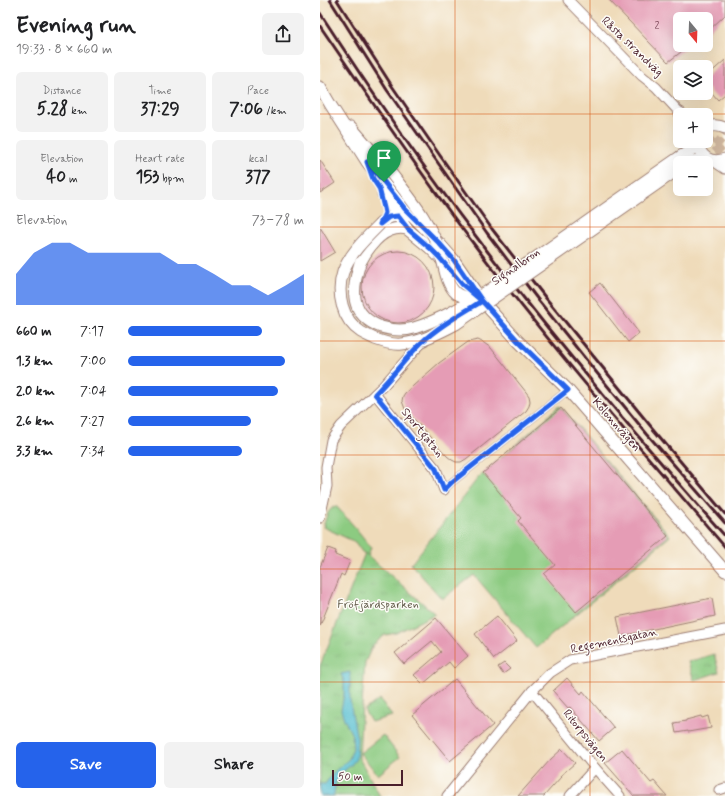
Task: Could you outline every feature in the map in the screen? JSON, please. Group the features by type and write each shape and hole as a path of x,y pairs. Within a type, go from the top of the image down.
{"street":[{"name":"Råsta strandväg","path":"568,0 642,76 656,87 676,108"},
{"name":"Råsta strandväg","path":"574,0 676,108"},
{"name":"Kolonnvägen","path":"320,87 367,162 405,209 454,260 480,299"},
{"path":"330,104 390,172 419,210 434,235 450,286 456,293 463,297 480,299"},
{"path":"713,126 720,126 725,128"},
{"name":"Signalbron","path":"687,156 693,148"},
{"path":"699,148 701,153 705,156"},
{"name":"Signalbron","path":"713,160 720,161 725,159"},
{"name":"Kolonnvägen","path":"367,162 373,179 408,229 439,257 462,284 480,299 518,341 568,390 725,571"},
{"path":"713,162 725,169"},
{"name":"Signalbron","path":"408,229 398,228 386,232 365,253 355,277 355,300 360,312 367,320 388,329 413,329 434,321 480,299 673,167"},
{"name":"Signalbron","path":"380,224 356,249 346,266 342,275 340,286 342,303 347,317 361,332 383,342 400,344 414,342 439,333 456,324 673,173"},
{"name":"Kolonnvägen","path":"379,188 385,213 380,224"},
{"name":"Kolonnvägen","path":"398,216 408,220 422,232 439,243"},
{"path":"380,224 389,217 398,216"},
{"path":"320,518 327,486 326,467 331,440 341,426 375,394 428,337 480,299"},
{"path":"444,490 452,482 568,390"},
{"name":"Sportgatan","path":"375,394 436,469 444,490"},
{"name":"Regementsgatan","path":"447,796 532,691 550,672 570,660 725,630"},
{"name":"Ritorpsvägen","path":"532,691 620,796"},
{"path":"570,796 595,768"}],"green space":[{"path":"560,406 670,536 536,648 474,575 442,599 411,564 478,478"},
{"path":"336,506 371,547 368,556 362,552 355,542 323,527 329,512"},
{"name":"Fröfjärdsparken","path":"365,553 435,614 396,633 385,635 373,645 365,662 359,758 380,796 320,796 320,666"},
{"path":"714,654 719,672 694,680 688,662"},
{"path":"380,699 392,716 371,722 364,710"},
{"path":"383,735 400,757 378,775 360,753"}],"water":[{"path":"350,672 350,700 357,739 356,759 338,776 333,796 320,796 320,784 325,784 335,771 349,759 353,748 352,735 341,710 344,694 344,681 341,674"}],"building":[{"path":"609,0 725,0 725,15 713,26 713,12 673,12 673,52 681,52 668,62"},
{"path":"725,60 725,94 718,100 713,94 713,71"},
{"path":"320,160 335,183 320,193"},
{"path":"320,227 335,252 320,261"},
{"path":"398,251 412,254 424,261 431,273 434,287 431,301 424,313 412,320 398,323 384,320 372,313 365,301 362,287 365,273 372,261 384,254"},
{"path":"600,283 639,333 628,342 589,292"},
{"path":"478,340 491,348 529,396 530,401 526,411 466,459 461,462 456,462 447,456 405,409 402,401 405,393 439,363 468,342"},
{"path":"561,408 668,536 576,612 544,574 555,565 518,521 521,518 483,473"},
{"path":"328,548 336,551 335,555 350,561 344,576 341,574 320,626 320,567"},
{"path":"712,598 715,616 621,636 617,617"},
{"path":"497,616 517,641 494,659 475,634"},
{"path":"436,618 468,656 454,668 449,662 423,684 414,675 441,652 432,641 404,664 395,653"},
{"path":"504,663 510,669 503,674 498,667"},
{"path":"567,678 581,694 583,691 614,728 599,741 570,707 568,708 553,691"},
{"path":"455,679 493,725 450,761 412,715"},
{"path":"701,716 702,718 708,716 711,728 676,733 674,723"},
{"path":"562,749 575,763 560,776 561,777 544,796 518,796 551,759"},
{"path":"622,749 651,783 654,781 667,796 634,796 605,763"}],"tunnel":[{"path":"715,146 725,135"},
{"path":"713,144 725,157"}],"railway":[{"path":"330,0 387,90 487,233 592,367 647,434 725,523"},
{"path":"337,0 392,86 492,229 545,297 725,514"},
{"path":"320,13 417,156 508,277 599,390 725,536"},
{"path":"320,26 433,189 503,282 596,397 725,547"}],"route":[{"path":"384,182 367,162 373,179 379,188 383,201 385,213 380,224 389,217 398,216 408,229 439,257 462,284 482,301 436,330 414,351 375,394 436,469 444,490 452,482 568,390 518,341 482,301 454,260 405,209 384,182"}]}
